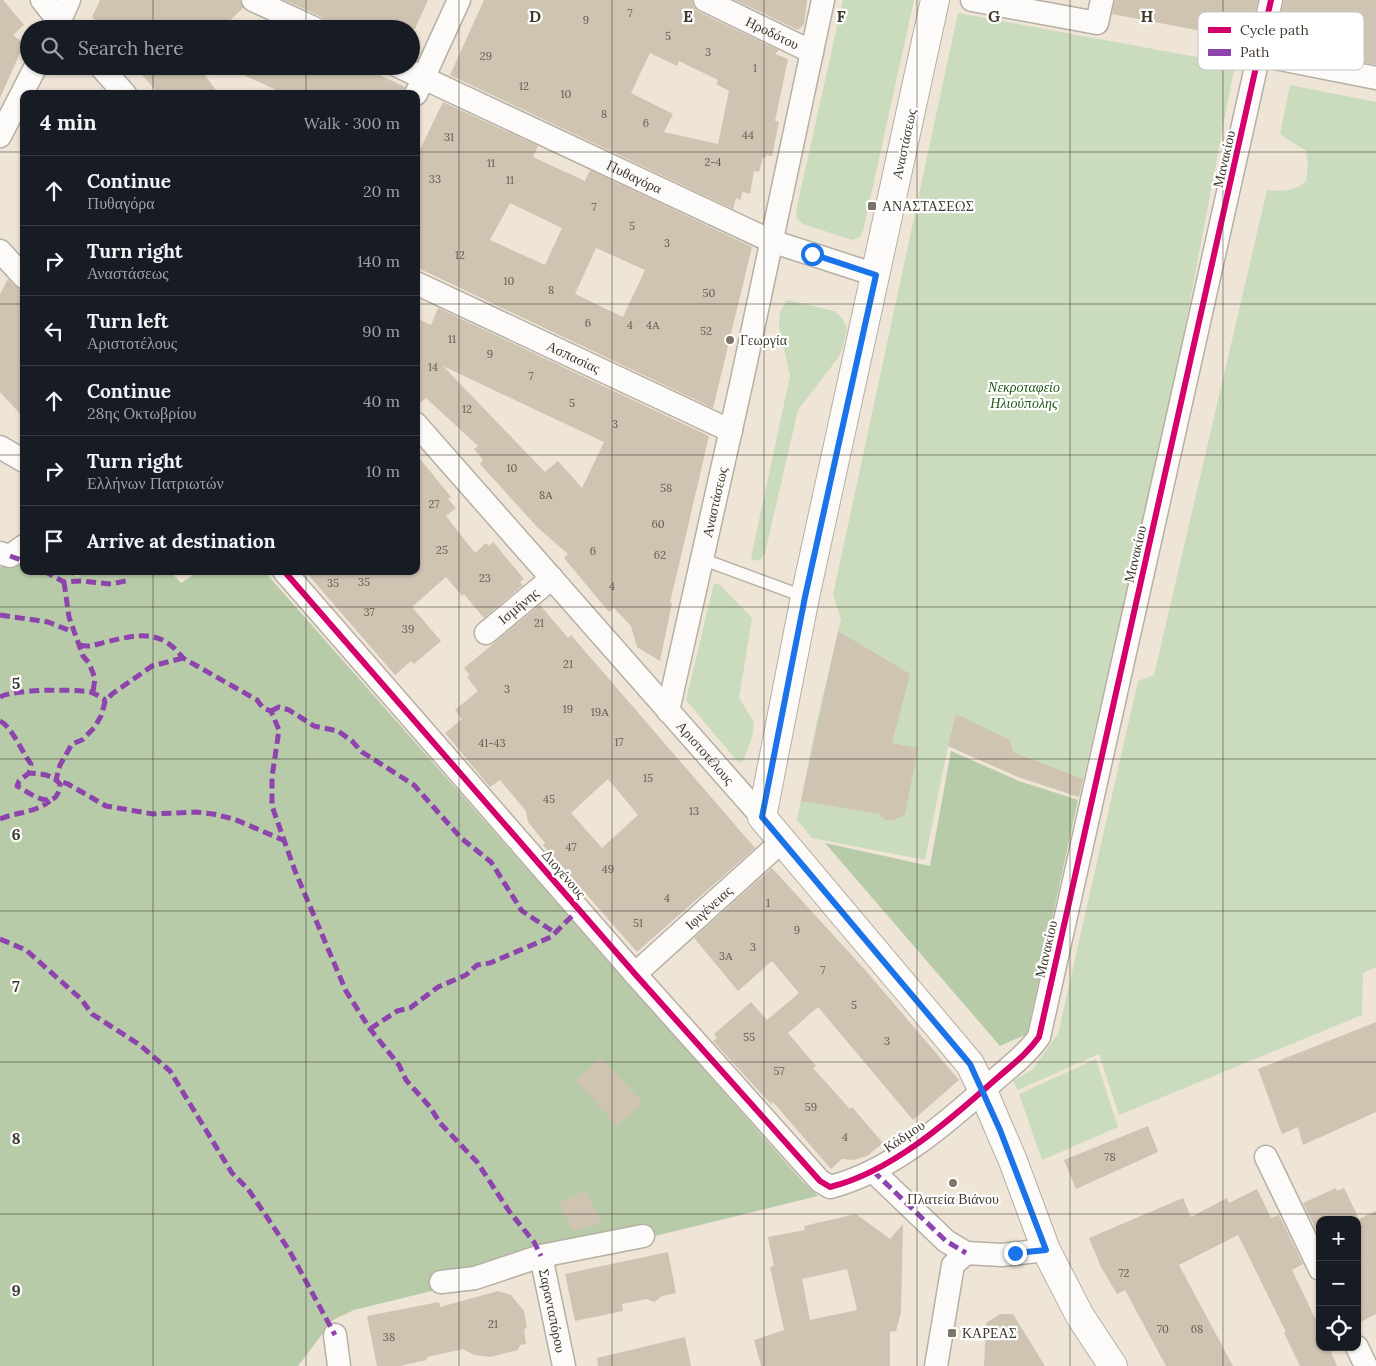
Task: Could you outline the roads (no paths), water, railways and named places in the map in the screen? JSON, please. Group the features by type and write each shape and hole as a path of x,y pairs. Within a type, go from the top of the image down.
{"street":[{"path":"42,0 55,20"},
{"path":"62,20 69,0"},
{"path":"253,0 296,20"},
{"path":"419,86 459,0"},
{"name":"Ηροδότου","path":"705,0 812,52"},
{"name":"Αναστάσεως","path":"668,711 731,431 823,0"},
{"name":"Αναστάσεως","path":"762,817 805,597 935,0"},
{"path":"972,0 1097,23 1102,0"},
{"name":"Μανακίου","path":"983,1090 1027,1053 1039,1036 1257,70"},
{"path":"1336,70 1376,78"},
{"path":"24,90 31,75"},
{"path":"108,75 121,90"},
{"name":"Πυθαγόρα","path":"407,75 419,86 772,242 876,275"},
{"path":"0,136 20,97"},
{"path":"0,251 20,273"},
{"name":"Ασπασίας","path":"420,285 731,431"},
{"name":"Αριστοτέλους","path":"420,429 762,817 970,1064 983,1090 1046,1250 1080,1316 1113,1366"},
{"path":"0,447 20,458"},
{"path":"0,553 10,556 20,549"},
{"name":"Διογένους","path":"287,575 635,974 820,1181 830,1187"},
{"name":"Ισμήνης","path":"486,633 552,578"},
{"name":"Ιφιγένειας","path":"635,974 782,841"},
{"name":"Κάδμου","path":"830,1187 848,1183 873,1171 927,1136 983,1090"},
{"path":"1266,1157 1316,1261"},
{"path":"873,1171 946,1241 966,1253 1002,1255 1046,1250"},
{"path":"441,1282 475,1278 541,1256 643,1236"},
{"path":"936,1366 954,1266 966,1253"},
{"name":"Σαρανταπόρου","path":"541,1256 564,1366"},
{"path":"335,1335 339,1366"},
{"path":"1359,1351 1366,1366"}],"lane":[{"path":"702,559 805,597"}],"place":[{"name":"ΑΝΑΣΤΑΣΕΩΣ","path":"872,206"},
{"name":"Γεωργία","path":"730,340"},
{"name":"Πλατεία Βιάνου","path":"953,1183"},
{"name":"ΚΑΡΕΑΣ","path":"952,1333"}],"park label":[{"name":"Νεκροταφείο Ηλιούπολης","path":"1024,396"}]}
